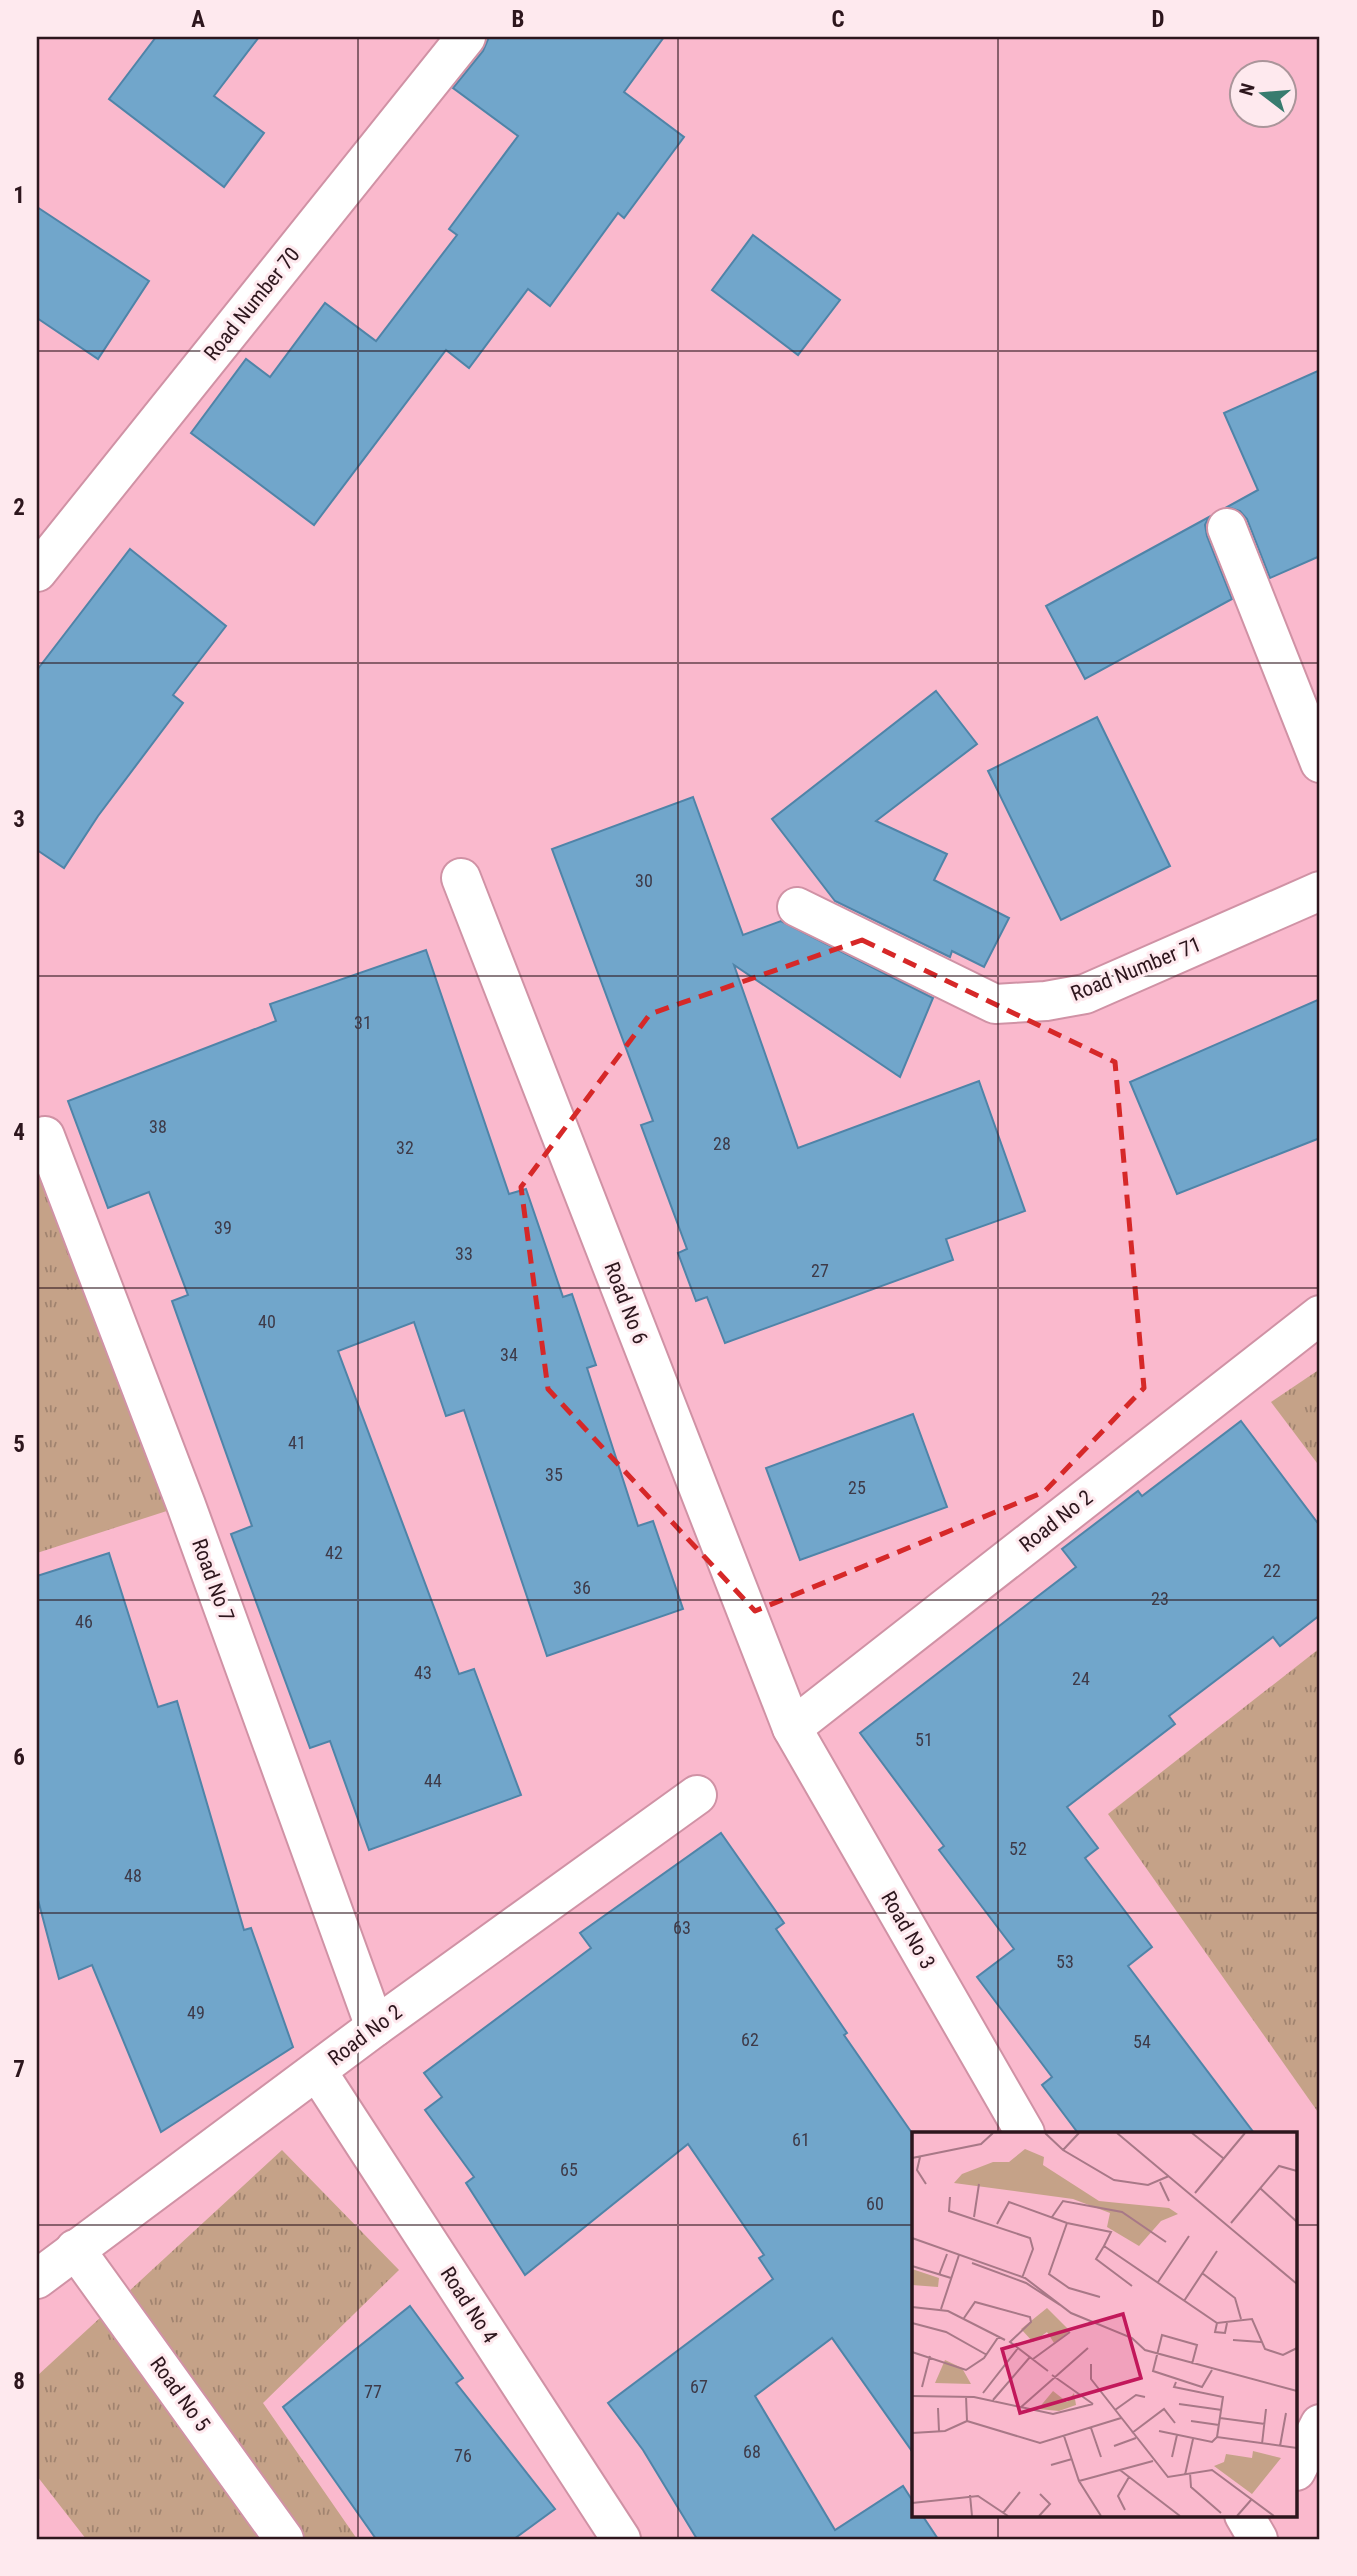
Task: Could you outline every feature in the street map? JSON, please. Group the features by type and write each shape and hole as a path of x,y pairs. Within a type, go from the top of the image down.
{"street":[{"name":"Road Number 70","path":"37,572 466,37"},
{"path":"1227,528 1320,763"},
{"name":"Road No 6","path":"461,878 792,1728"},
{"name":"Road Number 71","path":"797,906 995,1004 1046,1001 1086,993 1320,891"},
{"name":"Road No 7","path":"45,1136 181,1492 375,2027"},
{"name":"Road No 2","path":"792,1728 1320,1315"},
{"name":"Road No 3","path":"792,1728 1024,2132"},
{"name":"Road No 2","path":"37,2279 375,2027 697,1795"},
{"name":"Road No 4","path":"317,2071 621,2539"},
{"name":"Road No 5","path":"75,2249 284,2539"},
{"path":"1298,2468 1320,2424"},
{"path":"1245,2516 1259,2539 1272,2516"}],"highlighted area":[{"path":"862,940 1115,1062 1144,1388 1044,1492 755,1611 548,1389 521,1187 650,1014"}],"green space":[{"path":"37,1145 176,1508 37,1553"},
{"path":"1320,1369 1320,1467 1271,1402"},
{"path":"1320,1648 1320,2115 1108,1814"},
{"path":"282,2150 399,2270 263,2403 357,2539 86,2539 37,2476 37,2376"}],"building":[{"path":"156,37 259,37 214,96 264,133 224,187 109,99"},
{"path":"489,37 664,37 624,92 684,137 624,218 618,213 550,306 528,289 469,368 446,350 314,525 191,433 246,359 270,377 325,303 376,341 457,235 449,229 518,136 453,88 483,51"},
{"path":"37,207 149,281 98,359 37,318"},
{"path":"753,235 840,300 798,355 712,290"},
{"path":"1320,370 1320,556 1270,578 1247,519 1240,511 1227,507 1258,490 1224,413"},
{"path":"1209,517 1205,525 1207,536 1232,599 1085,679 1046,606"},
{"path":"130,549 226,626 173,695 183,703 98,816 64,868 37,850 37,670"},
{"path":"936,691 977,744 876,821 947,854 934,880 1009,918 984,967 952,951 950,957 835,901 772,819"},
{"path":"1097,717 1170,866 1061,920 988,771"},
{"path":"693,797 743,935 781,921 933,998 900,1077 734,965 798,1148 979,1081 1025,1211 946,1239 953,1260 725,1343 707,1297 696,1301 678,1253 687,1249 641,1125 653,1121 552,849"},
{"path":"426,950 509,1194 526,1189 563,1297 572,1294 596,1365 587,1368 638,1526 653,1521 683,1609 547,1656 464,1410 446,1416 414,1322 338,1351 459,1674 474,1669 521,1795 369,1850 330,1741 310,1748 231,1534 252,1526 172,1301 188,1295 149,1192 108,1208 68,1101 276,1021 270,1004"},
{"path":"1320,999 1320,1138 1177,1194 1130,1082"},
{"path":"913,1414 947,1507 800,1560 766,1468"},
{"path":"1241,1421 1320,1526 1320,1615 1280,1646 1273,1637 1169,1716 1175,1724 1067,1807 1098,1848 1085,1858 1152,1947 1128,1966 1253,2132 1077,2132 1042,2085 1052,2077 977,1977 1014,1949 939,1850 944,1846 860,1733 1076,1567 1062,1549 1138,1491 1142,1496"},
{"path":"109,1553 158,1707 177,1701 244,1930 251,1928 293,2047 161,2132 92,1965 59,1979 37,1896 37,1576"},
{"path":"721,1833 784,1923 776,1929 847,2033 844,2035 912,2133 912,2451 832,2338 755,2396 835,2530 903,2486 912,2500 912,2516 923,2516 938,2539 697,2539 643,2450 608,2403 773,2279 759,2258 764,2255 688,2144 525,2275 466,2183 474,2177 425,2110 442,2097 424,2073 591,1948 580,1933"},
{"path":"410,2306 463,2378 456,2383 555,2509 514,2539 376,2539 283,2407"}]}
